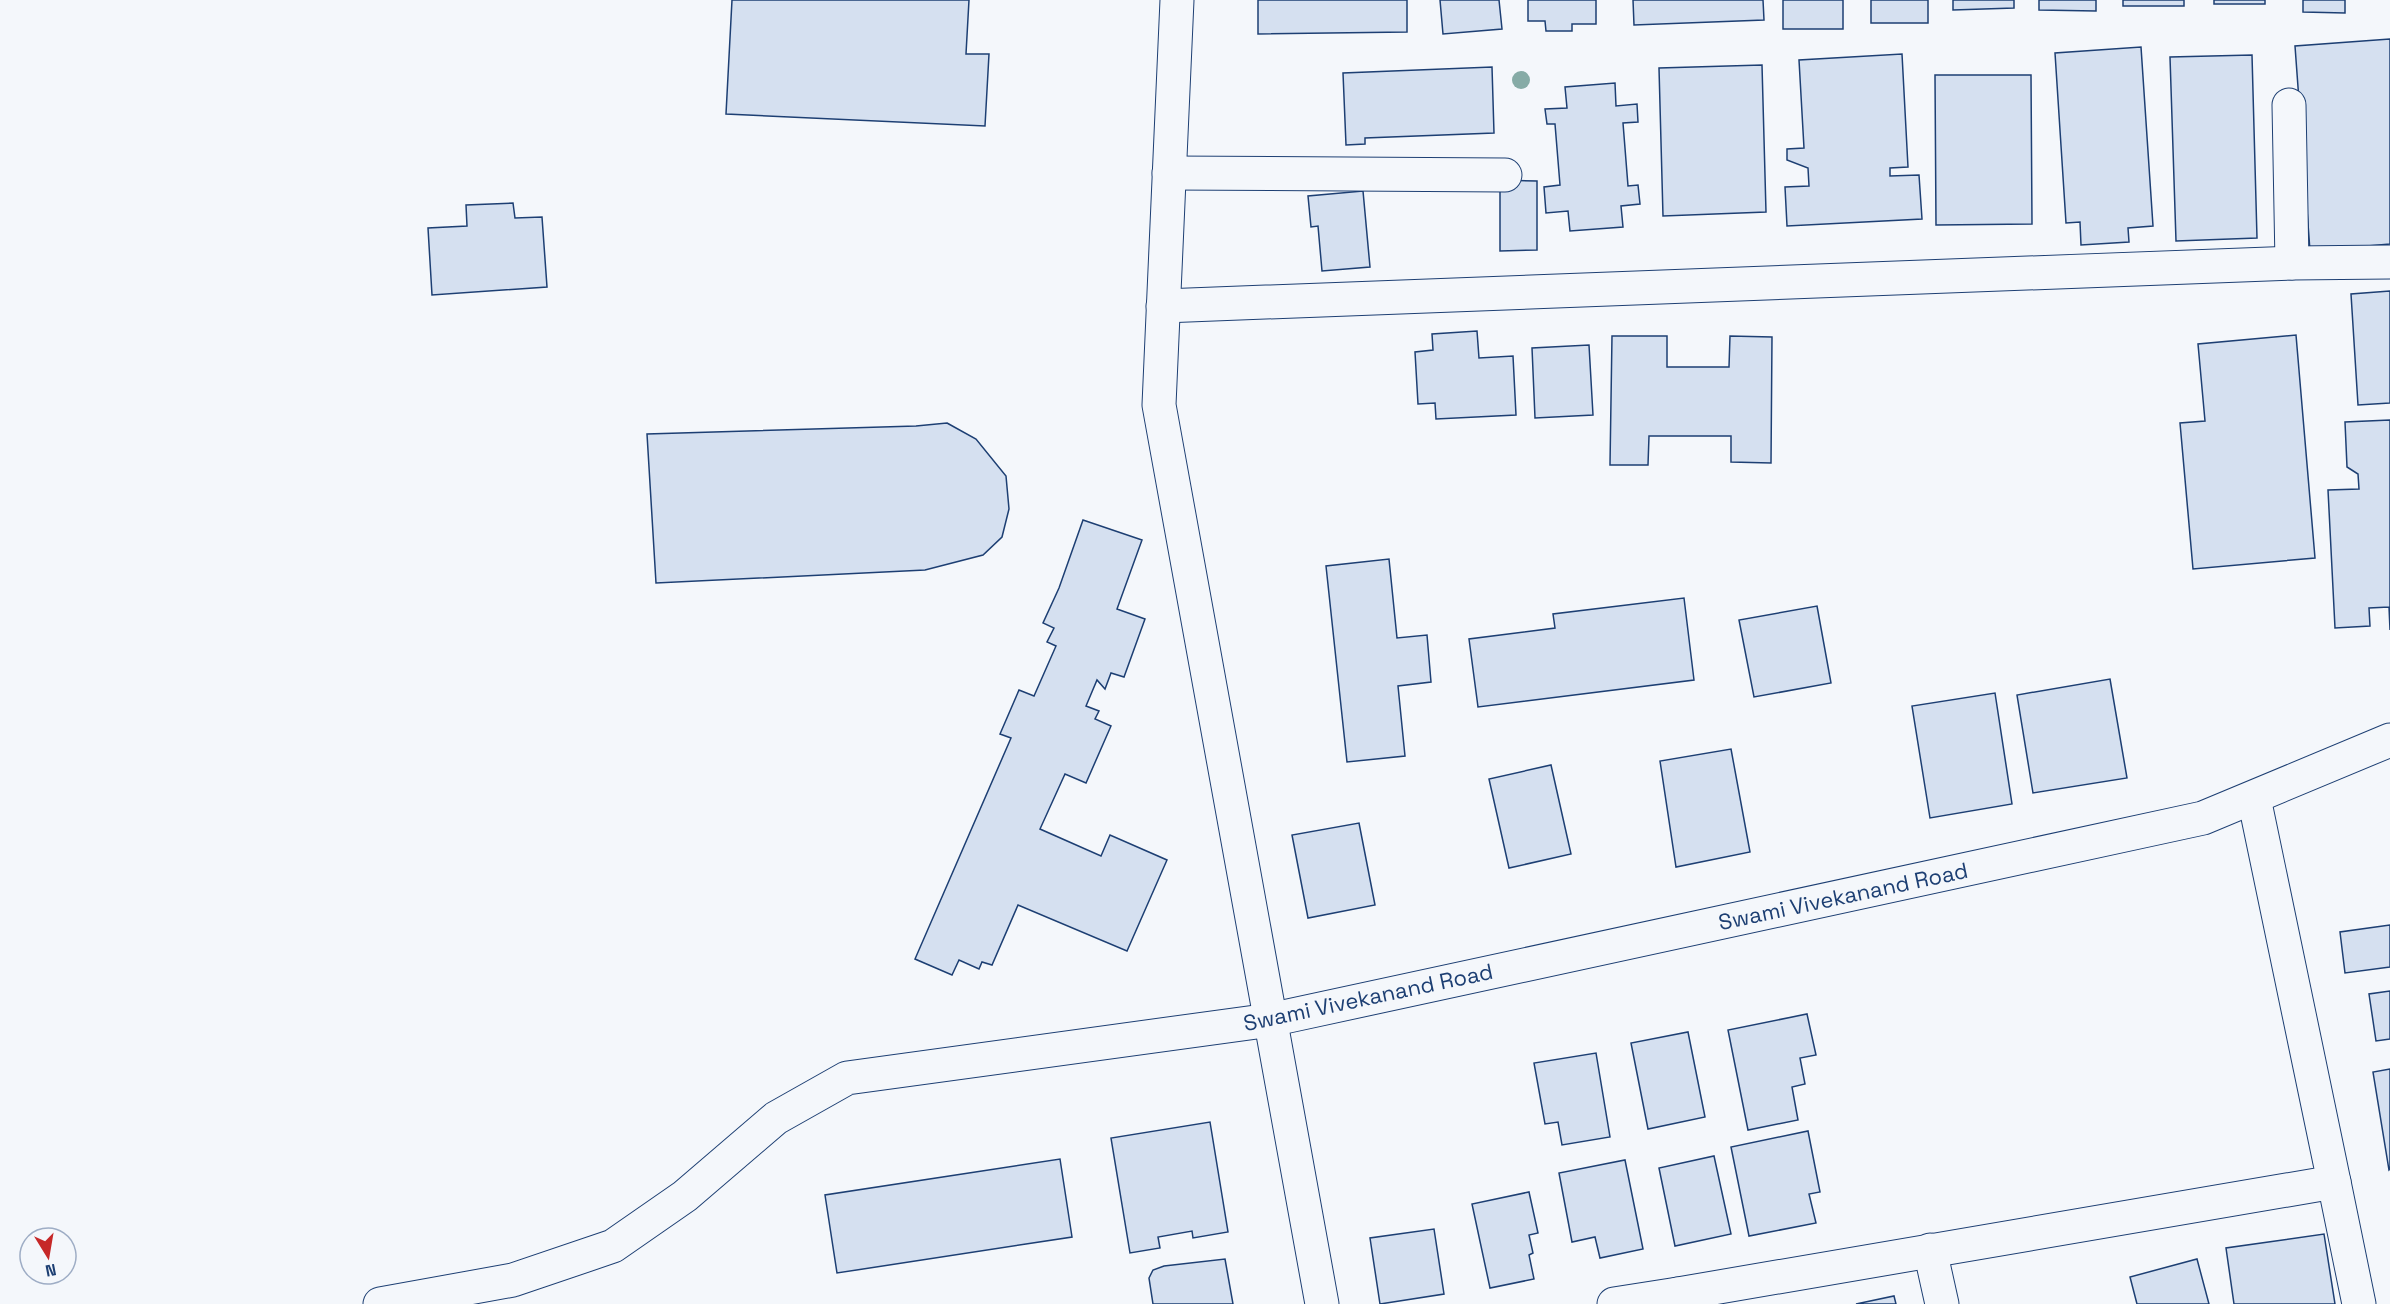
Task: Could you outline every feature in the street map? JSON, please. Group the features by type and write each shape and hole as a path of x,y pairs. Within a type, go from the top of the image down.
{"street":[{"path":"1177,0 1159,405 1322,1304"},
{"path":"2289,105 2292,263"},
{"path":"1169,173 1505,175"},
{"path":"1163,306 2292,263 2390,262"},
{"name":"Swami Vivekanand Road","path":"380,1304 513,1280 613,1246 685,1196 776,1118 847,1078 1270,1020 2203,818 2390,740"},
{"path":"2254,798 2359,1304"},
{"path":"1614,1304 1679,1299 1930,1250 2334,1182"},
{"path":"1930,1250 1942,1304"}],"building":[{"path":"732,0 969,0 966,54 989,54 985,126 726,114"},
{"path":"1258,0 1407,0 1407,32 1258,34"},
{"path":"1440,0 1499,0 1502,29 1443,34"},
{"path":"1528,0 1596,0 1596,24 1572,24 1572,31 1546,31 1545,21 1528,21"},
{"path":"1633,0 1763,0 1764,20 1634,25"},
{"path":"1783,0 1843,0 1843,29 1783,29"},
{"path":"1871,0 1928,0 1928,23 1871,23"},
{"path":"1953,0 2014,0 2014,8 1953,10"},
{"path":"2039,0 2096,0 2096,11 2039,10"},
{"path":"2123,0 2184,0 2184,6 2123,6"},
{"path":"2214,0 2265,0 2265,4 2214,4"},
{"path":"2303,0 2345,0 2345,13 2303,12"},
{"path":"2390,39 2390,244 2310,251 2295,46"},
{"path":"2141,47 2153,226 2128,228 2129,242 2081,245 2080,222 2066,223 2055,53"},
{"path":"1902,54 1908,167 1890,168 1890,176 1919,175 1922,219 1787,226 1785,187 1809,186 1808,168 1787,160 1787,149 1804,148 1799,60"},
{"path":"2252,55 2257,238 2176,241 2170,57"},
{"path":"1762,65 1766,212 1663,216 1659,68"},
{"path":"1492,67 1494,133 1365,138 1365,144 1346,145 1343,73"},
{"path":"1935,75 2031,75 2032,224 1936,225"},
{"path":"1615,83 1616,106 1637,104 1638,122 1623,123 1628,186 1638,185 1640,204 1621,206 1623,227 1570,231 1568,211 1546,213 1544,187 1560,185 1555,124 1547,124 1545,109 1567,108 1565,87"},
{"path":"1500,180 1537,181 1537,250 1500,251"},
{"path":"1363,191 1370,267 1322,271 1318,226 1311,227 1308,196"},
{"path":"513,203 515,218 542,217 547,287 432,295 428,228 467,226 466,205"},
{"path":"2390,291 2390,403 2358,405 2351,294"},
{"path":"1477,331 1479,358 1513,356 1516,415 1436,419 1435,403 1418,404 1415,352 1433,350 1432,334"},
{"path":"2296,335 2315,558 2193,569 2180,423 2205,421 2198,344"},
{"path":"1612,336 1667,336 1667,367 1729,367 1730,336 1772,337 1771,463 1731,462 1731,436 1649,436 1648,465 1610,465"},
{"path":"1589,345 1593,415 1535,418 1532,348"},
{"path":"2390,420 2390,630 2389,607 2369,608 2370,626 2335,628 2328,490 2359,489 2358,474 2347,467 2345,422"},
{"path":"947,423 976,439 1006,476 1009,509 1002,537 983,555 925,570 656,583 647,434 916,426"},
{"path":"1083,520 1142,540 1117,609 1145,619 1124,677 1111,673 1105,689 1097,680 1086,706 1099,711 1095,719 1111,726 1086,783 1065,774 1040,829 1101,856 1110,835 1167,860 1127,951 1018,905 992,965 982,962 979,969 959,960 952,975 915,959 1011,738 1000,734 1019,690 1034,696 1056,646 1047,642 1054,628 1043,623 1059,588"},
{"path":"1389,559 1397,638 1427,635 1431,682 1398,686 1405,756 1347,762 1326,566"},
{"path":"1684,598 1694,680 1478,707 1469,639 1555,628 1553,614"},
{"path":"1817,606 1831,683 1754,697 1739,620"},
{"path":"2110,679 2127,778 2033,793 2017,695"},
{"path":"1995,693 2012,804 1930,818 1912,706"},
{"path":"1731,749 1750,852 1676,867 1660,761"},
{"path":"1551,765 1571,854 1509,868 1489,779"},
{"path":"1359,823 1375,905 1308,918 1292,835"},
{"path":"2390,925 2390,967 2345,973 2340,932"},
{"path":"2390,991 2390,1039 2376,1041 2369,994"},
{"path":"1807,1014 1816,1055 1800,1058 1805,1084 1792,1087 1798,1120 1748,1130 1728,1030"},
{"path":"1688,1032 1705,1117 1648,1129 1631,1043"},
{"path":"1596,1053 1610,1137 1562,1145 1558,1122 1545,1124 1534,1063"},
{"path":"2390,1069 2390,1169 2389,1170 2373,1072"},
{"path":"1210,1122 1228,1232 1193,1238 1192,1231 1158,1237 1160,1248 1130,1253 1111,1138"},
{"path":"1808,1131 1820,1192 1809,1194 1816,1223 1749,1236 1731,1147"},
{"path":"1714,1156 1731,1234 1675,1246 1659,1168"},
{"path":"1060,1159 1072,1237 837,1273 825,1195"},
{"path":"1625,1160 1643,1249 1600,1258 1595,1237 1572,1242 1559,1173"},
{"path":"1529,1192 1538,1233 1529,1235 1533,1253 1529,1255 1534,1279 1490,1288 1472,1204"},
{"path":"1434,1229 1444,1294 1380,1304 1370,1238"},
{"path":"2324,1234 2335,1304 2234,1304 2226,1248"},
{"path":"1225,1259 1233,1304 1153,1304 1149,1278 1153,1270 1164,1266"},
{"path":"2197,1259 2209,1304 2137,1304 2130,1277"},
{"path":"1894,1296 1896,1304 1856,1304"}]}
